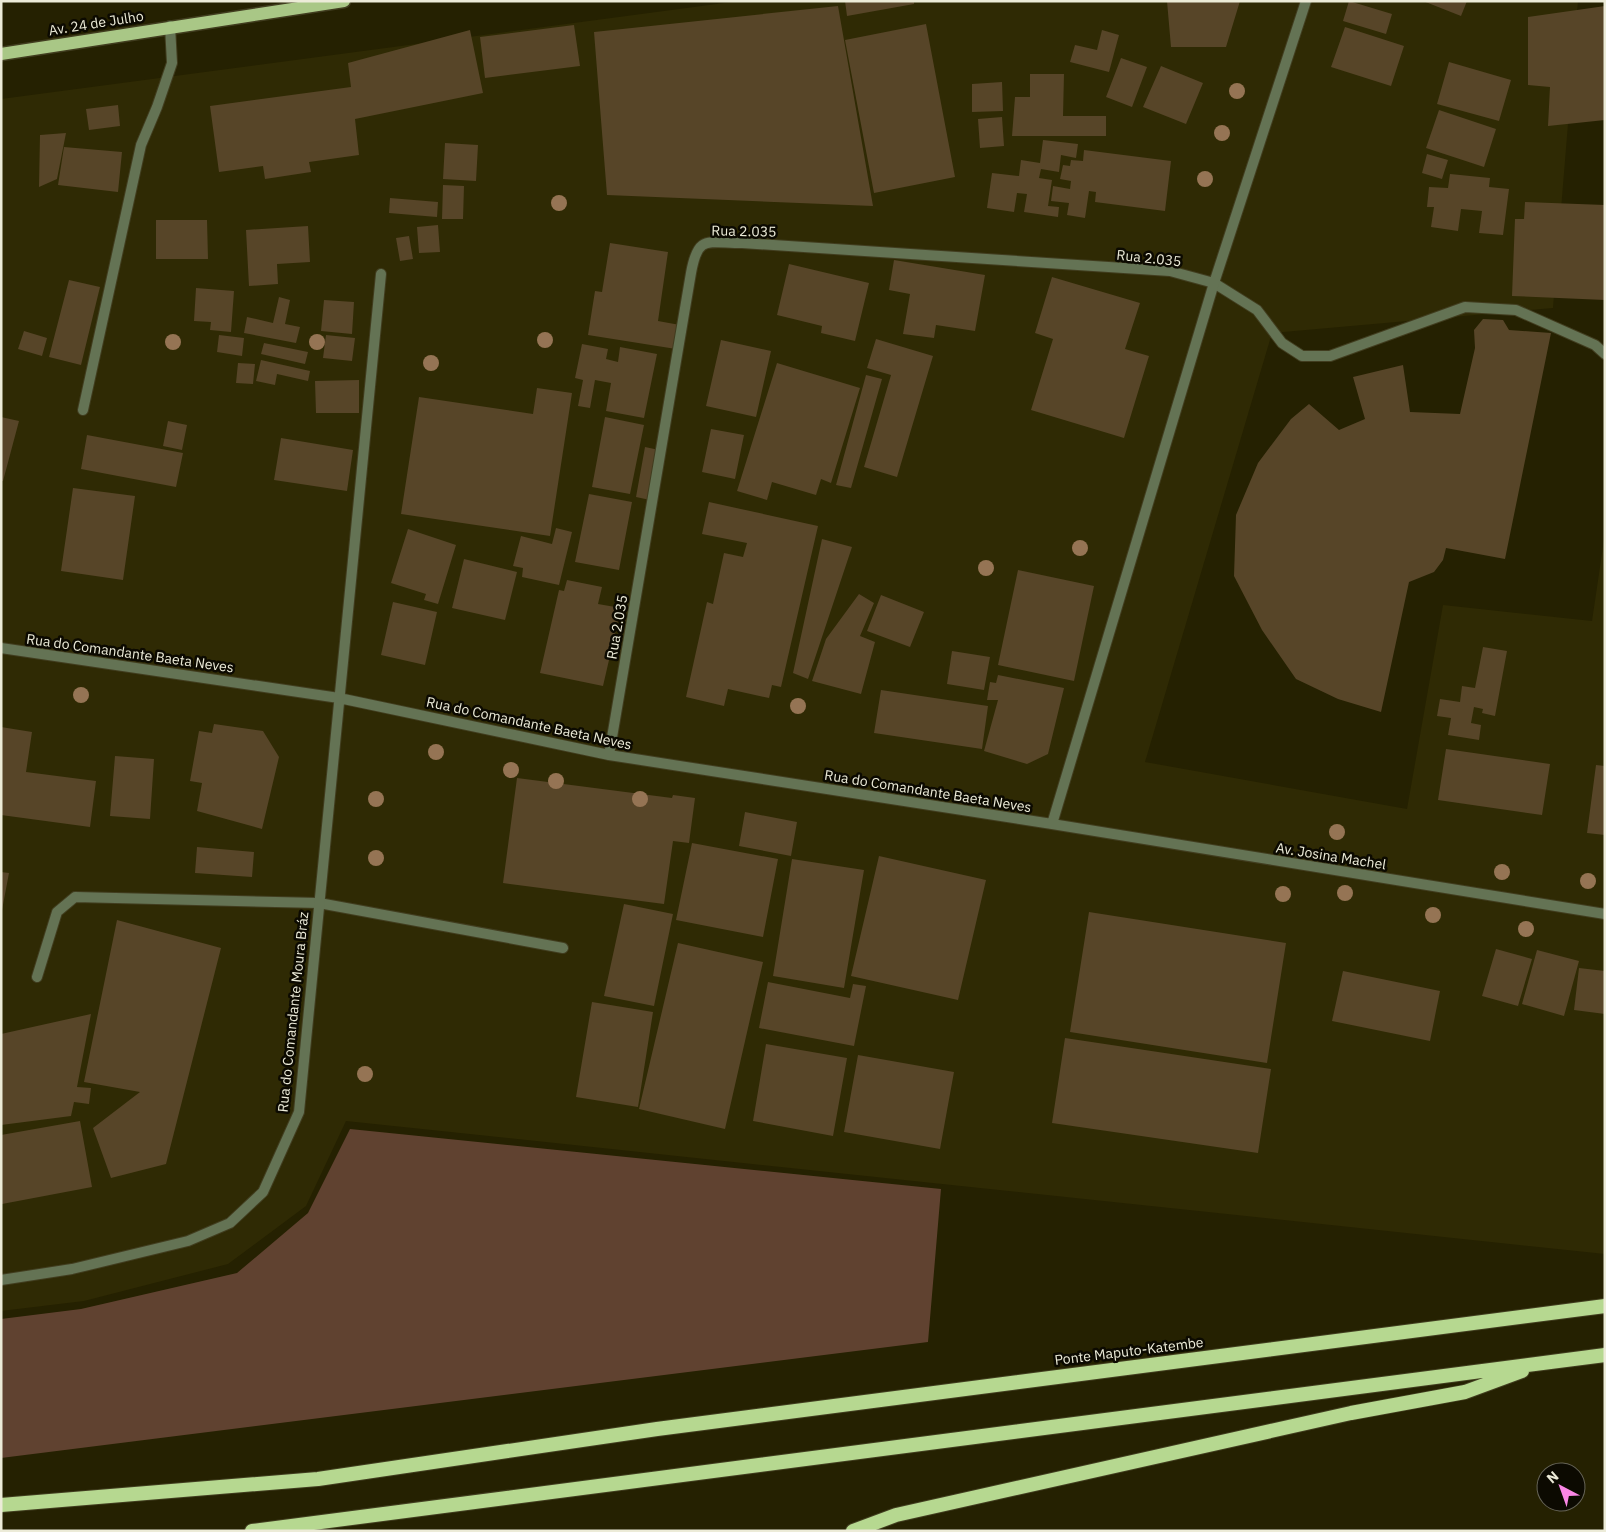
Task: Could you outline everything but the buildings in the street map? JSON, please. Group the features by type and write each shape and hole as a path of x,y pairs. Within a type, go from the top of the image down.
{"highway":[{"name":"Ponte Maputo-Katembe","path":"1,1505 318,1479 657,1429 1605,1306"},
{"path":"252,1531 1605,1355"},
{"path":"853,1531 915,1511 1351,1413 1465,1392 1546,1362"}],"main road":[{"name":"Av. 24 de Julho","path":"1,54 170,26 344,1"}],"street":[{"path":"1052,824 1214,283 1306,1"},
{"path":"83,410 141,145 158,107 172,63 170,26"},
{"name":"Rua 2.035","path":"609,755 691,273 695,252 700,246 706,243 742,244 1170,271 1214,283"},
{"name":"Rua do Comandante Moura Bráz","path":"1,1280 72,1269 188,1241 230,1223 264,1192 299,1112 381,274"},
{"path":"1214,283 1257,310 1282,343 1302,356 1330,356 1465,306 1516,310 1595,345 1605,354"},
{"name":"Rua do Comandante Baeta Neves","path":"1,648 339,698 609,755 1052,824"},
{"name":"Av. Josina Machel","path":"1052,824 1605,914"},
{"path":"37,977 58,912 75,897 319,903 562,948"}],"shaded area":[{"path":"739,1 1578,1 1553,308 1272,333 1145,762 1407,809 1443,605 1592,621 1605,533 1605,1254 346,1121 306,1206 228,1264 84,1301 1,1311 1,99"},
{"path":"350,1129 941,1189 928,1342 1,1458 1,1319 81,1309 237,1273 308,1213"}]}
